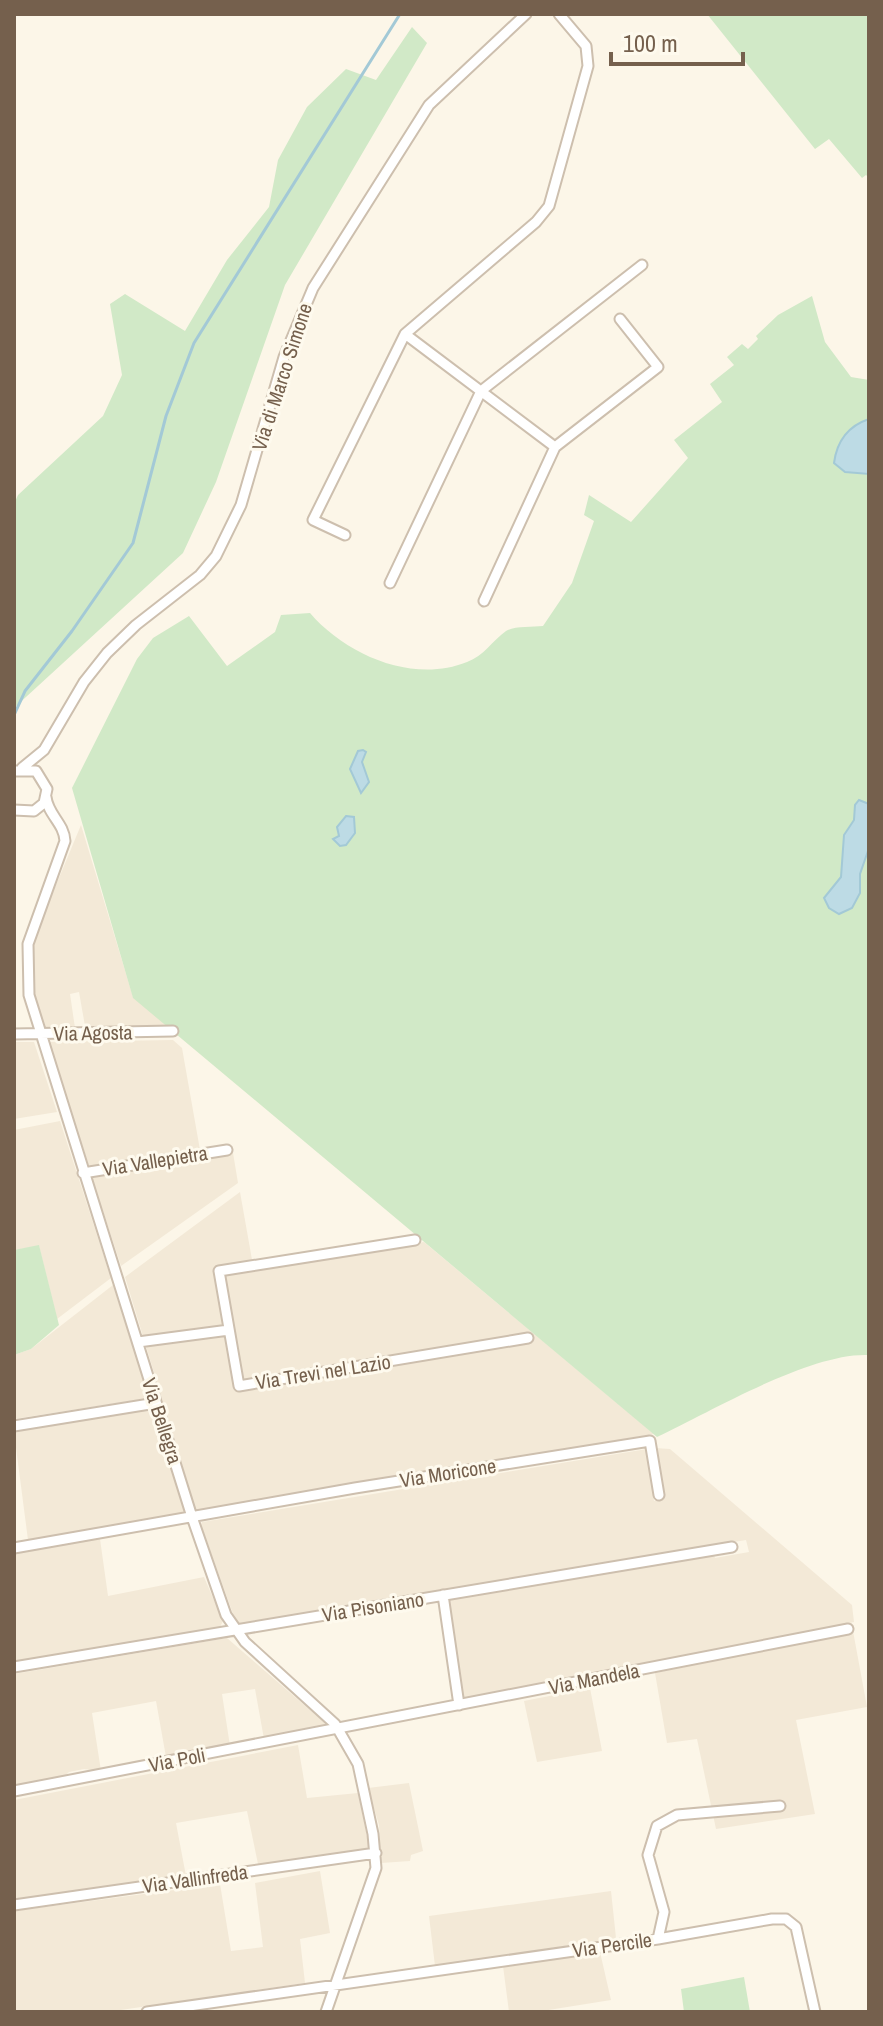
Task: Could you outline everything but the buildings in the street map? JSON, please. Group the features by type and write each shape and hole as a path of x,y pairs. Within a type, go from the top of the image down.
{"street":[{"name":"Via di Marco Simone","path":"18,769 40,755 84,682 107,653 136,625 200,575 223,545 244,496 296,323 313,288 429,105 526,14"},
{"path":"345,535 313,520 405,334 536,222 549,206 588,59 583,41 559,14"},
{"path":"390,583 481,391 642,265"},
{"path":"484,601 555,447 658,367 620,319"},
{"path":"405,334 555,447"},
{"name":"Via di Marco Simone","path":"46,797 44,758 49,743"},
{"path":"18,769 36,771 46,782"},
{"path":"34,811 46,797"},
{"name":"Via Bellegra","path":"46,797 64,834 64,848 32,930 27,958 27,988 192,1517 235,1630 340,1729 362,1779 376,1853 373,1881 326,2012"},
{"path":"14,810 34,811 55,819"},
{"name":"Via Agosta","path":"14,1034 173,1031"},
{"name":"Via Vallepietra","path":"83,1173 227,1150"},
{"name":"Via Trevi nel Lazio","path":"415,1240 219,1271 239,1386 528,1338"},
{"path":"138,1342 229,1330"},
{"path":"14,1426 156,1403"},
{"name":"Via Moricone","path":"192,1517 650,1441 659,1495"},
{"path":"14,1548 192,1517"},
{"name":"Via Pisoniano","path":"14,1667 732,1547"},
{"path":"443,1595 459,1705"},
{"name":"Via Mandela","path":"340,1729 848,1629"},
{"name":"Via Poli","path":"14,1791 340,1729"},
{"path":"658,1939 664,1915 648,1855 657,1826 677,1815 780,1806"},
{"name":"Via Vallinfreda","path":"14,1905 376,1853"},
{"name":"Via Percile","path":"147,2012 658,1939 772,1919 790,1921 797,1932 815,2012"}],"shaded area":[{"path":"81,825 133,997 171,1028 85,1026 79,992 70,994 75,1028 42,1029 33,996 34,938"},
{"path":"173,1040 182,1048 200,1150 89,1166 48,1042"},
{"path":"14,1042 34,1042 57,1112 14,1119"},
{"path":"60,1121 111,1278 57,1319 39,1246 14,1250 14,1130"},
{"path":"233,1153 238,1183 121,1266 92,1178"},
{"path":"240,1192 254,1271 424,1242 654,1434 196,1511 125,1277"},
{"path":"113,1285 149,1398 14,1419 14,1355 31,1349"},
{"path":"153,1409 186,1513 28,1540 14,1432"},
{"path":"655,1448 670,1449 852,1605 854,1622 463,1698 448,1600 713,1553 715,1558 749,1552 746,1540 237,1625 201,1525 202,1522 647,1449 654,1501 664,1498"},
{"path":"100,1539 108,1596 204,1577 223,1621 220,1627 14,1662 14,1552"},
{"path":"853,1631 867,1707 796,1720 815,1814 716,1829 697,1739 667,1743 655,1673"},
{"path":"227,1638 325,1723 324,1727 264,1739 255,1689 222,1694 230,1746 166,1757 156,1701 92,1713 101,1771 84,1769 69,1772 61,1780 14,1788 14,1674"},
{"path":"590,1688 602,1751 537,1762 524,1701"},
{"path":"298,1745 307,1798 358,1793 370,1851 258,1864 247,1811 176,1823 186,1876 14,1899 14,1800"},
{"path":"409,1783 423,1851 411,1855 410,1861 381,1863 379,1825 368,1788"},
{"path":"320,1871 330,1933 300,1939 305,1983 107,2012 14,2012 14,1911 220,1884 231,1951 263,1947 255,1883"},
{"path":"611,1891 616,1938 435,1966 429,1916"},
{"path":"600,1952 611,2000 536,2012 509,2012 503,1966"}],"green space":[{"path":"707,14 869,14 869,178 866,175 862,178 829,139 815,149"},
{"path":"412,27 427,43 285,285 216,482 183,553 14,708 14,504 18,495 103,416 122,375 110,304 125,294 185,331 227,260 269,207 278,160 307,107 346,69 376,80"},
{"path":"812,296 825,342 851,377 869,380 869,1355 819,1363 791,1373 657,1437 133,998 72,788 137,659 153,638 189,616 227,666 275,632 281,615 310,613 325,628 361,653 382,662 425,670 467,662 509,629 543,626 572,583 594,521 584,515 589,495 631,522 688,458 674,440 722,402 710,384 734,365 727,357 742,344 748,349 758,339 756,336 778,315"},
{"path":"39,1245 59,1325 31,1349 14,1355 14,1250"},
{"path":"744,1977 750,2012 684,2012 681,1989"}],"water":[{"path":"869,419 869,474 845,472 834,463 838,447 849,430"},
{"path":"358,751 366,752 362,762 369,782 361,793 350,769"},
{"path":"859,800 869,804 869,848 860,874 860,893 852,908 839,914 829,908 824,898 841,877 844,835 854,820 855,805"},
{"path":"346,816 354,817 355,833 346,845 340,846 333,839 339,836 337,827"}],"waterway":[{"path":"14,715 25,691 72,631 133,543 166,416 194,343 400,14"}]}
